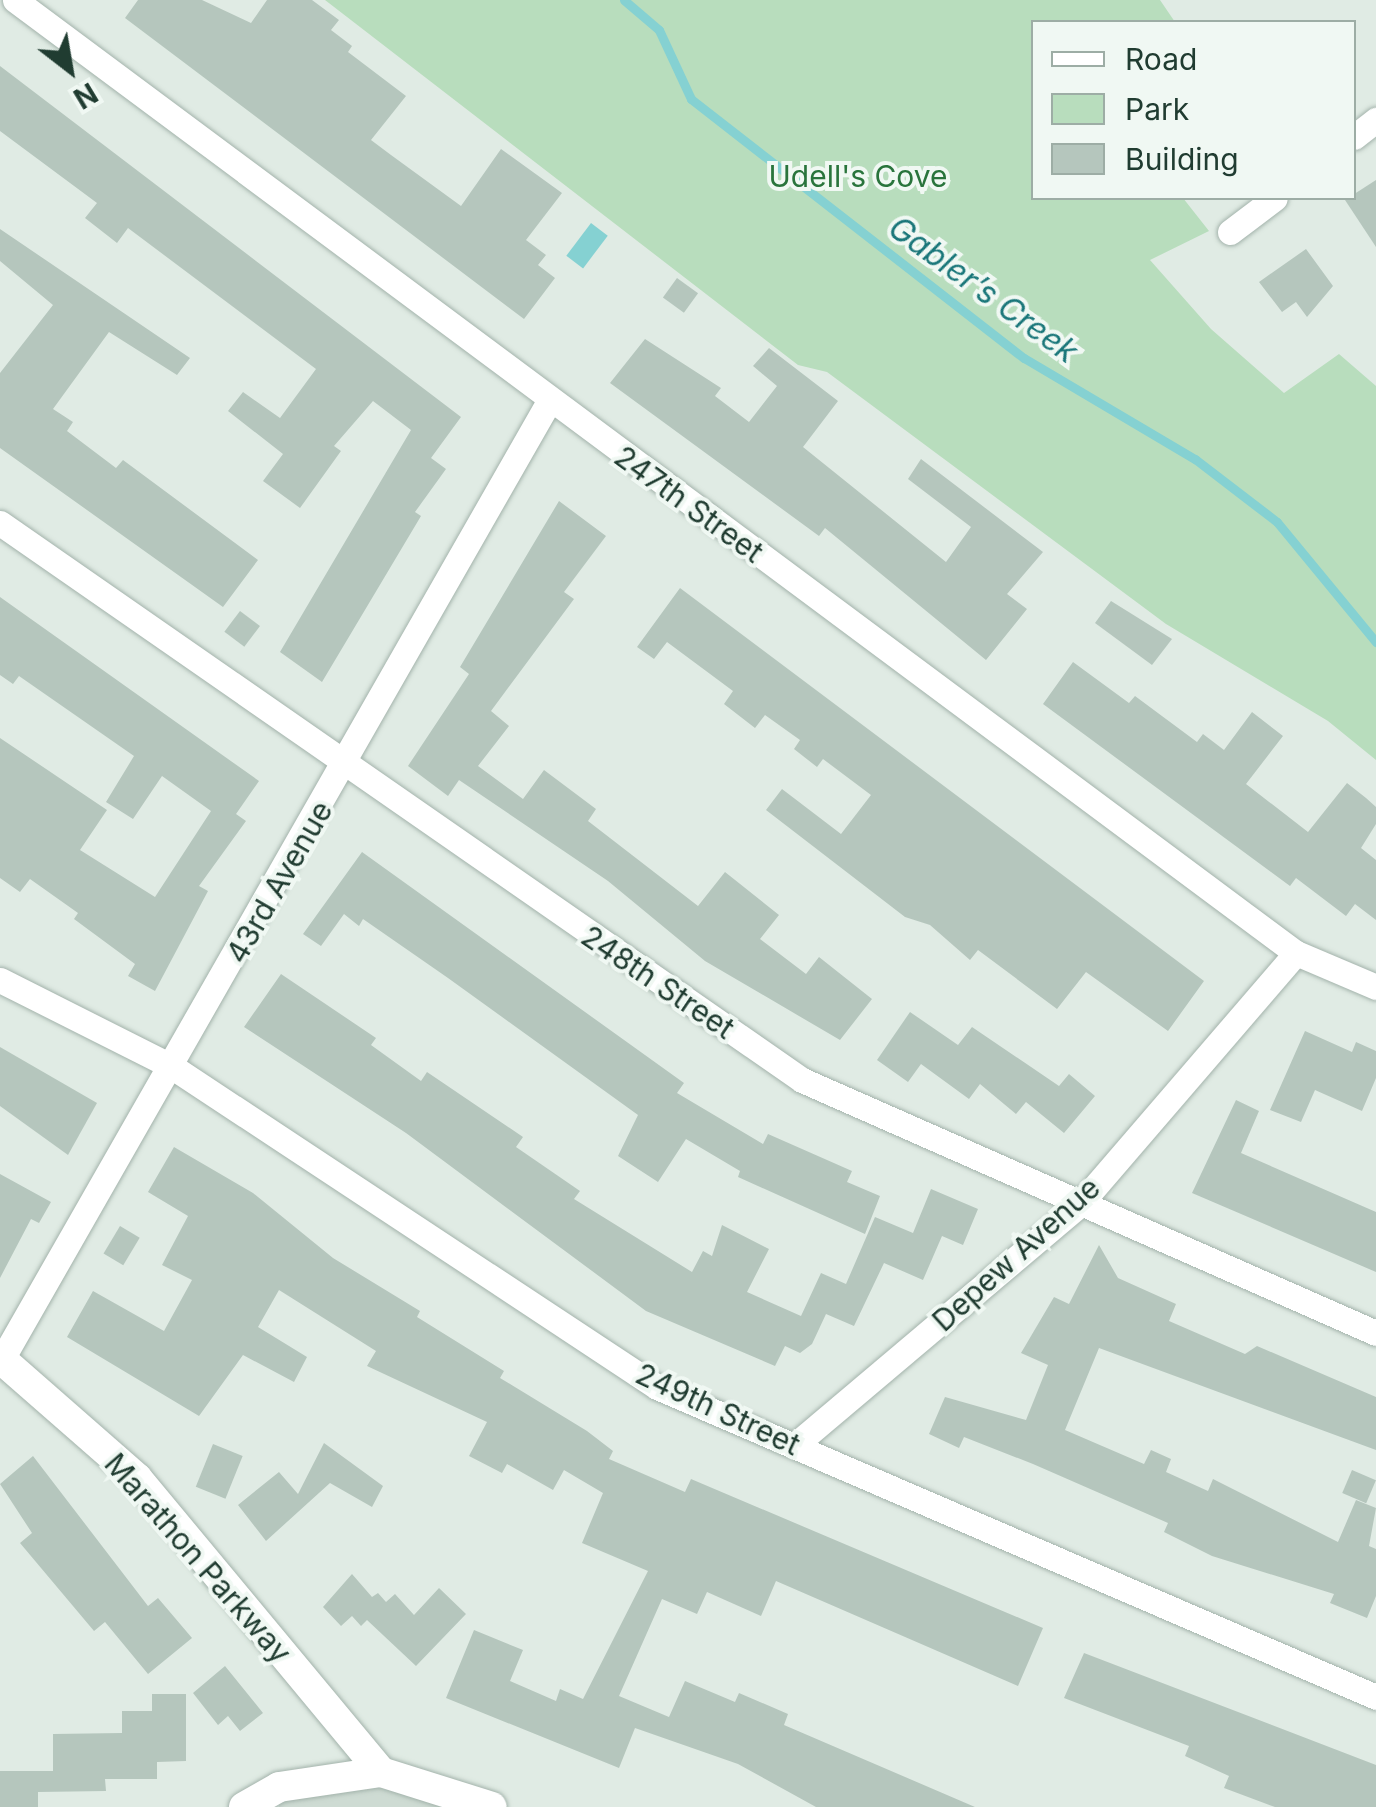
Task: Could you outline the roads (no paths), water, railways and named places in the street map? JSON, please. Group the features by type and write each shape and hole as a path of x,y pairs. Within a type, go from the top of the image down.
{"street":[{"name":"247th Street","path":"15,0 1296,953 1376,987"},
{"path":"1356,136 1376,120"},
{"path":"1230,232 1272,200"},
{"name":"43rd Avenue","path":"1,1359 346,768 550,401"},
{"name":"248th Street","path":"0,523 346,768 802,1080 1376,1333"},
{"name":"Depew Avenue","path":"794,1445 1080,1204 1296,953"},
{"name":"249th Street","path":"0,980 171,1066 658,1386 1376,1697"},
{"name":"Marathon Parkway","path":"1,1359 136,1478 382,1772"},
{"path":"244,1807 382,1772 492,1807"}],"water":[{"path":"591,223 608,236 583,268 566,256"}],"waterway":[{"name":"Gabler’s Creek","path":"624,0 659,30 691,99 1024,358 1195,459 1277,522 1376,642"}],"park label":[{"name":"Udell's Cove","path":"858,176"}]}
